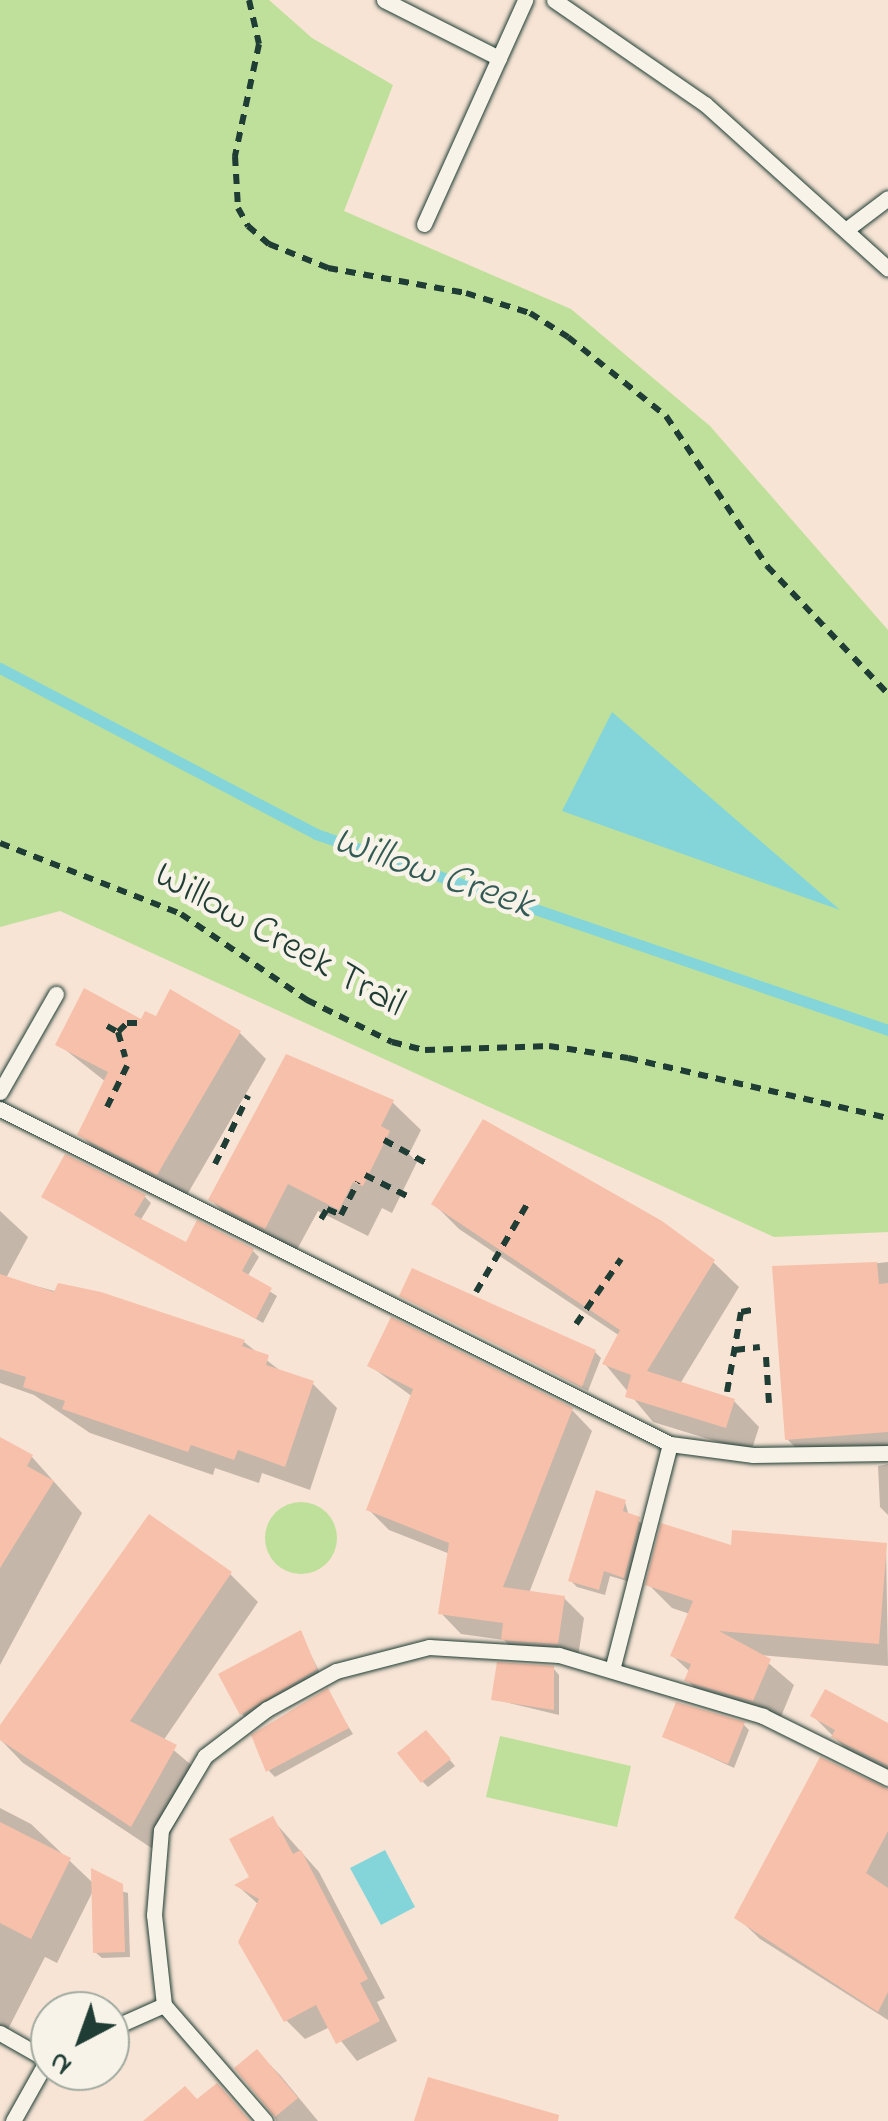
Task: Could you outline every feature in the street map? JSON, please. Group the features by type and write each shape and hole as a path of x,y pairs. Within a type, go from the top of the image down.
{"lane":[{"path":"384,0 499,58"},
{"path":"424,224 524,0"},
{"path":"554,0 705,104 888,269"},
{"path":"847,229 888,198"},
{"path":"0,1092 56,994"},
{"path":"0,1109 670,1444 753,1455 888,1453"},
{"path":"613,1666 670,1444"},
{"path":"264,2121 164,2005 154,1915 162,1830 205,1756 267,1709 336,1671 430,1647 560,1655 613,1666 763,1716 888,1778"},
{"path":"130,2020 164,2005"},
{"path":"0,2033 30,2048"},
{"path":"13,2121 30,2088"}],"path":[{"path":"248,0 259,44 235,156 238,208 248,226 269,244 328,268 466,293 530,314 568,337 666,416 767,566 888,694"},
{"name":"Willow Creek Trail","path":"0,843 181,914 307,1000 392,1042 425,1050 550,1046 628,1058 888,1118"},
{"path":"118,1032 126,1023 141,1023"},
{"path":"106,1026 118,1032 125,1057"},
{"path":"108,1108 127,1066"},
{"path":"215,1164 248,1096"},
{"path":"384,1140 426,1163"},
{"path":"365,1175 407,1196"},
{"path":"321,1219 327,1208 341,1215 358,1182"},
{"path":"476,1292 529,1201"},
{"path":"576,1324 621,1259"},
{"path":"727,1392 741,1312 757,1309"},
{"path":"736,1350 760,1347"},
{"path":"766,1357 769,1403"}],"green space":[{"path":"0,0 269,0 312,38 393,85 344,211 571,309 710,426 888,630 888,1232 774,1237 60,911 0,927"},
{"path":"301,1502 327,1512 337,1538 327,1564 301,1574 275,1564 265,1538 275,1512"},
{"path":"500,1736 631,1766 617,1827 486,1797"}],"water":[{"path":"612,712 840,910 562,811"},
{"path":"385,1850 415,1907 381,1925 350,1868"}],"building":[{"path":"84,988 141,1019 145,1011 156,1016 170,989 241,1031 157,1175 77,1135 108,1072 55,1045"},
{"path":"286,1054 394,1100 381,1126 390,1131 363,1186 353,1182 339,1210 288,1184 265,1229 208,1200"},
{"path":"483,1119 662,1221 715,1260 647,1371 735,1399 726,1428 625,1397 631,1375 602,1364 620,1330 431,1204"},
{"path":"65,1154 146,1195 134,1215 186,1242 197,1220 254,1249 242,1271 272,1288 256,1319 41,1197"},
{"path":"877,1262 879,1284 888,1283 888,1432 785,1440 772,1266"},
{"path":"412,1268 596,1350 582,1387 399,1296"},
{"path":"0,1274 54,1292 58,1283 101,1292 245,1340 242,1346 269,1355 266,1365 314,1381 285,1467 238,1450 234,1460 191,1445 188,1452 62,1409 65,1401 23,1387 26,1377 0,1369"},
{"path":"391,1317 573,1408 503,1587 565,1596 558,1644 501,1640 503,1623 438,1614 449,1543 366,1510 413,1389 367,1366"},
{"path":"0,1437 33,1455 27,1466 54,1481 0,1568"},
{"path":"596,1490 626,1500 623,1511 640,1517 624,1578 604,1571 599,1590 568,1581"},
{"path":"149,1514 232,1572 130,1721 177,1745 131,1827 0,1740 0,1725"},
{"path":"661,1523 731,1545 732,1530 887,1543 879,1644 719,1631 771,1659 753,1701 684,1681 691,1664 670,1656 693,1601 645,1585"},
{"path":"301,1630 317,1669 240,1715 218,1674"},
{"path":"497,1662 554,1666 554,1710 491,1700"},
{"path":"328,1688 349,1728 266,1772 251,1735"},
{"path":"825,1689 888,1723 888,1765 831,1737 835,1730 810,1716"},
{"path":"676,1702 745,1722 728,1764 662,1737"},
{"path":"426,1730 451,1759 421,1783 397,1753"},
{"path":"820,1757 888,1789 888,1831 866,1873 888,1888 888,1992 878,2012 734,1918"},
{"path":"273,1816 293,1854 301,1850 368,1979 360,1983 380,2021 336,2044 316,2005 284,2022 238,1942 259,1899 234,1885 249,1877 229,1839"},
{"path":"0,1822 71,1858 31,1939 0,1923"},
{"path":"91,1868 123,1884 125,1952 93,1953"},
{"path":"257,2049 298,2098 275,2117 234,2068"},
{"path":"428,2077 559,2115 558,2121 414,2121"},
{"path":"217,2083 250,2121 143,2121 185,2086 197,2099"}],"waterway":[{"name":"Willow Creek","path":"0,668 316,834 888,1030"}]}
